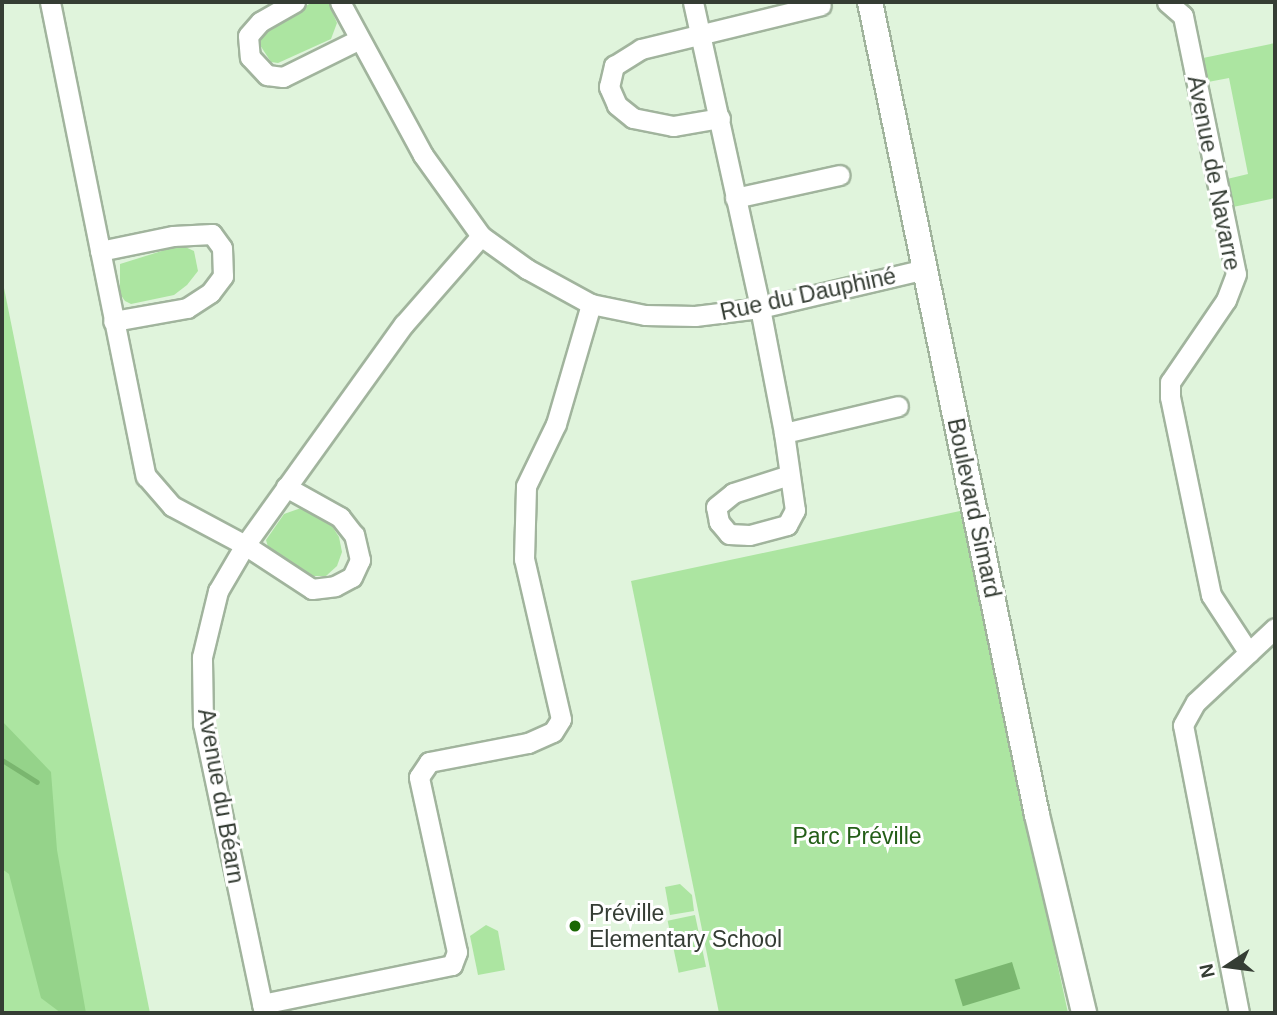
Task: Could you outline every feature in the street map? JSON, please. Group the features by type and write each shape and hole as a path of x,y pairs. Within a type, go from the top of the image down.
{"main road":[{"name":"Boulevard Simard","path":"870,2 1037,815 1084,1013"}],"street":[{"path":"50,2 146,476 172,506 245,544 312,589 335,586 352,577 360,560 354,535 340,517 286,487"},
{"path":"295,2 260,22 248,36 250,57 267,75 283,77 358,40"},
{"name":"Rue du Dauphiné","path":"340,2 358,40 423,155 481,236 527,269 591,304 670,315 760,308 925,269"},
{"path":"693,2 760,308 784,433 789,475"},
{"name":"Avenue de Navarre","path":"1167,2 1183,16 1236,274 1226,300 1170,382 1170,397 1211,595 1249,653"},
{"path":"720,118 673,126 633,118 617,105 609,87 614,66 641,50 821,5"},
{"path":"735,198 840,175"},
{"path":"100,251 173,236 212,234 222,248 223,276 210,293 187,308 113,321"},
{"name":"Avenue du Béarn","path":"263,1009 204,724 202,657 218,591 245,544 404,324 481,236"},
{"path":"263,1009 452,965 457,952 419,777 429,762 528,743 552,732 561,719 524,559 526,486 556,424 591,304"},
{"path":"784,433 898,406"},
{"path":"1239,1013 1183,725 1196,702 1275,628"}],"green space":[{"path":"313,2 329,4 337,23 331,39 278,63 271,62 258,42 264,29"},
{"path":"1275,43 1275,198 1233,207 1227,179 1248,174 1229,78 1208,82 1203,58"},
{"path":"181,245 194,251 198,271 187,285 174,295 131,304 125,301 120,294 120,264"},
{"path":"2,278 150,1013 2,1013"},
{"path":"301,508 332,526 339,537 342,552 337,566 326,576 304,576 268,547 266,540 284,514"},
{"name":"Parc Préville","path":"960,511 1068,1013 719,1013 631,581"},
{"path":"680,884 692,895 694,911 670,915 665,887"},
{"path":"695,915 706,967 679,973 668,921"},
{"path":"486,925 498,931 505,970 478,975 470,936"}],"shaded area":[{"path":"2,721 51,772 57,850 86,1013 61,1013 41,998 9,874 2,869"},
{"path":"1012,962 1020,989 963,1006 955,980"}],"waterway":[{"path":"2,760 37,782"}],"place":[{"name":"Préville Elementary School","path":"575,926"}]}
